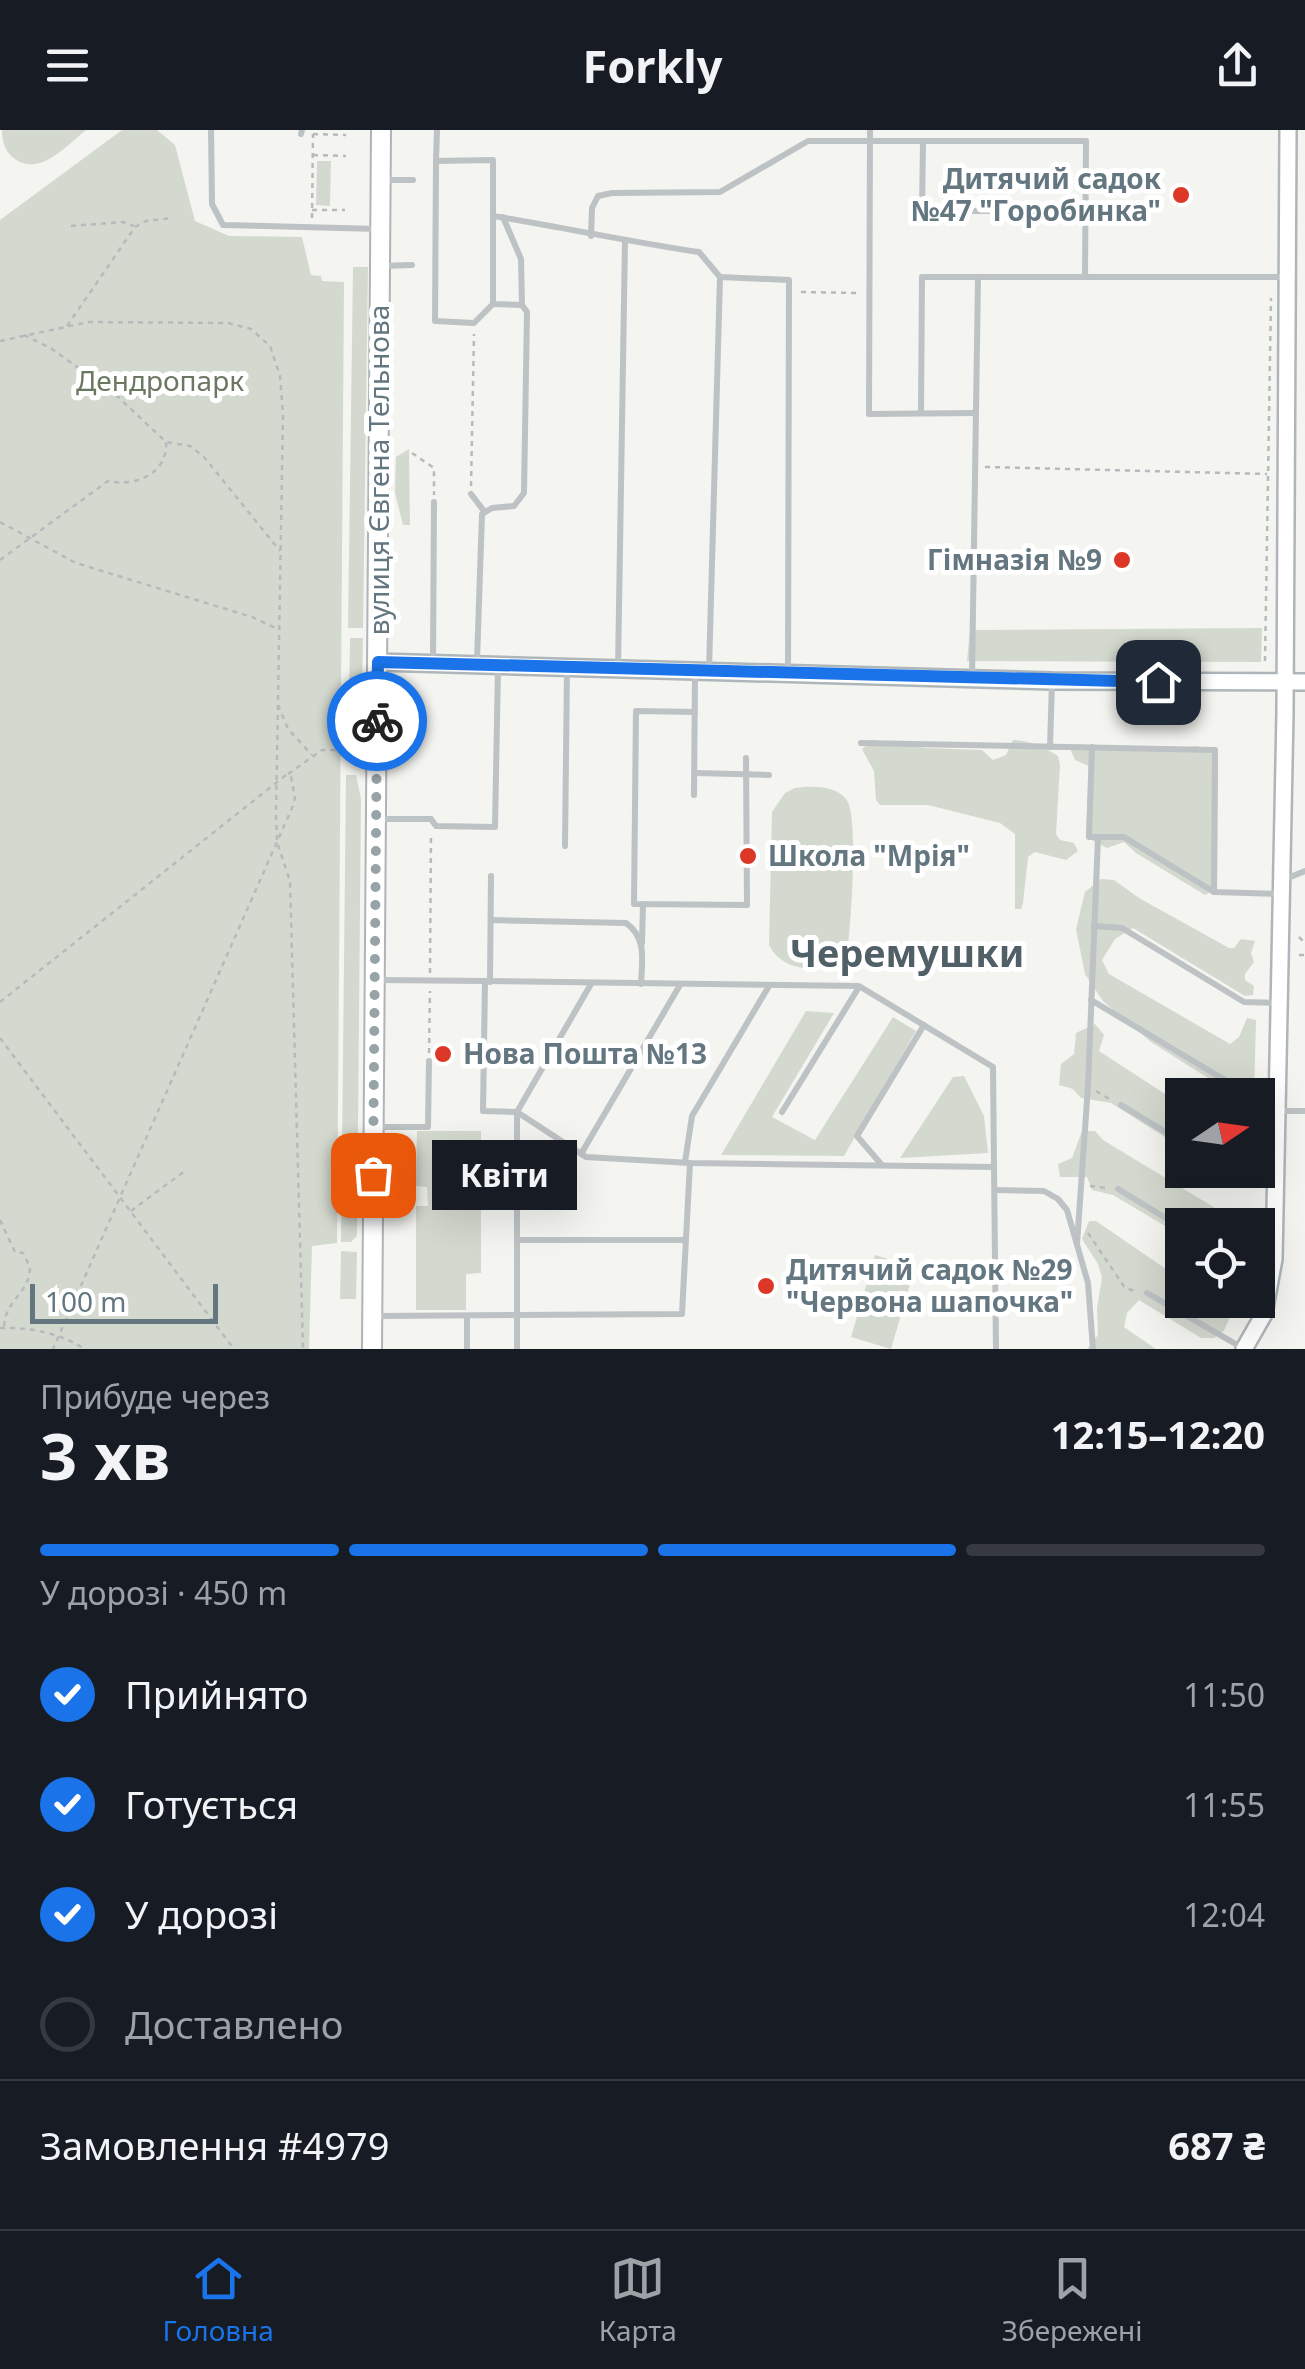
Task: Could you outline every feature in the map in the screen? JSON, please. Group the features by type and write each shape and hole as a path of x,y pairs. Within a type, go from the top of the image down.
{"main road":[{"name":"вулиця Євгена Тельнова","path":"372,1349 381,130"}],"street":[{"path":"1273,1208 1282,887 1288,130"},
{"path":"378,662 1052,681 1305,682"},
{"path":"1244,1349 1262,1318"}],"lane":[{"path":"211,130 212,204 218,221 229,227 380,229"},
{"path":"436,161 493,160 493,304 474,323 435,321 436,161 437,130"},
{"path":"870,130 869,414 976,413"},
{"path":"591,236 594,202 604,194 720,192 808,141 1086,142 1086,277"},
{"path":"924,141 922,212 1086,211"},
{"path":"381,180 413,180"},
{"path":"493,216 699,252 720,277 702,671 695,712 694,795"},
{"path":"484,511 514,506 524,493 527,312 522,305 521,259 503,217"},
{"path":"618,669 625,241"},
{"path":"380,266 412,265"},
{"path":"922,414 922,277 1288,276"},
{"path":"720,277 790,280 788,674"},
{"path":"972,679 978,277"},
{"path":"493,304 522,305"},
{"path":"471,494 484,511"},
{"path":"433,663 434,502"},
{"path":"477,665 480,520 484,511"},
{"path":"376,819 496,827 498,666"},
{"path":"565,846 567,668"},
{"path":"1050,746 1052,681"},
{"path":"695,712 636,711 634,904 747,905 746,758"},
{"path":"861,743 1215,750 1214,892"},
{"path":"1092,748 1089,837 1124,837 1214,892 1282,887 1305,871"},
{"path":"694,774 769,775"},
{"path":"1077,1244 1098,837"},
{"path":"492,876 483,1111 517,1112 586,1157 688,1163 994,1167"},
{"path":"642,984 644,904"},
{"path":"491,920 619,922 633,928 642,947"},
{"path":"1094,926 1122,928 1244,1002 1280,1003"},
{"path":"374,980 859,986 993,1068 996,1349"},
{"path":"516,1349 517,1112 592,983"},
{"path":"582,1154 680,984"},
{"path":"372,1316 682,1314 692,1116 770,985"},
{"path":"782,1112 859,986"},
{"path":"1091,1000 1222,1078"},
{"path":"882,1165 858,1136 924,1025"},
{"path":"373,1127 428,1128 429,1061"},
{"path":"1121,1105 1165,1132"},
{"path":"1277,1111 1305,1111"},
{"path":"995,1190 1031,1188 1058,1199 1067,1210 1088,1284 1093,1349"},
{"path":"1118,1190 1165,1218"},
{"path":"517,1240 686,1240"},
{"path":"1147,1293 1244,1349"},
{"path":"467,1316 467,1349"}],"path":[{"path":"302,132 346,135"},
{"path":"312,228 313,134"},
{"path":"312,155 346,156"},
{"path":"312,210 345,210"},
{"path":"66,327 134,228 146,221 172,218"},
{"path":"70,226 123,222 134,228"},
{"path":"790,292 870,293"},
{"path":"1265,661 1271,298"},
{"path":"0,340 89,322 228,323 251,329 270,346 280,376 284,414 277,842 290,881 303,1349"},
{"path":"471,494 474,323"},
{"path":"24,335 52,349 117,396 166,442 190,446 204,457 281,552"},
{"path":"0,560 108,480 140,482 163,463 166,442"},
{"path":"412,453 434,468 434,502"},
{"path":"976,467 1268,474"},
{"path":"0,522 76,563 252,617 280,630"},
{"path":"278,704 288,729 312,755"},
{"path":"395,707 410,707"},
{"path":"0,1002 312,755 322,750 344,750"},
{"path":"53,1349 295,798 291,777 286,775"},
{"path":"429,1061 431,820"},
{"path":"1300,937 1305,943"},
{"path":"0,1038 234,1349"},
{"path":"1088,1086 1121,1105"},
{"path":"131,1212 186,1170"},
{"path":"1081,1185 1118,1190"},
{"path":"406,1196 416,1196"},
{"path":"1079,1216 1124,1288 1147,1293"},
{"path":"0,1220 15,1252 22,1253 30,1266 26,1287 6,1311 2,1328 59,1335 85,1349"}],"green space":[{"path":"2,130 86,130 53,157 24,164 5,146"},
{"name":"Дендропарк","path":"122,130 157,130 175,145 195,221 229,236 302,237 311,275 321,276 322,281 344,282 337,1243 312,1246 309,1349 0,1349 0,220"},
{"path":"317,161 331,161 330,206 316,205"},
{"path":"353,267 368,267 363,628 348,628"},
{"path":"409,449 410,525 403,525 395,493 396,457"},
{"path":"1262,628 1261,662 967,661 970,630"},
{"path":"350,638 363,638 362,684 357,701 349,700"},
{"path":"873,740 926,748 982,750 993,760 1006,755 1013,740 1048,750 1058,756 1060,765 1056,834 1060,840 1074,843 1078,851 1066,860 1035,852 1028,857 1023,903 1021,909 1015,909 1015,834 1000,823 928,805 880,805 876,800 874,771 862,749"},
{"path":"1077,744 1159,751 1197,746 1211,752 1218,764 1217,888 1205,895 1124,842 1107,848 1086,837 1089,766 1075,760 1071,751"},
{"path":"346,775 356,775 361,799 357,1236 351,1242 341,1242"},
{"path":"795,788 835,791 846,799 850,809 853,869 848,946 840,956 819,967 796,967 776,955 769,945 772,812 785,793"},
{"path":"1101,879 1114,880 1229,948 1241,939 1255,941 1251,953 1254,962 1245,974 1245,980 1254,986 1253,995 1245,996 1133,928 1115,939 1102,960 1109,974 1230,1044 1239,1037 1247,1018 1256,1020 1254,1078 1208,1078 1151,1042 1103,1001 1085,974 1076,929 1085,892"},
{"path":"806,1011 834,1013 772,1117 815,1140 893,1017 916,1031 844,1156 721,1155"},
{"path":"1095,1024 1104,1035 1099,1051 1165,1094 1165,1137 1111,1103 1081,1098 1073,1089 1059,1085 1061,1064 1074,1054 1076,1033"},
{"path":"964,1076 984,1116 988,1153 900,1158 953,1077"},
{"path":"417,1131 481,1131 481,1273 466,1274 466,1310 416,1310 416,1206 428,1206 427,1187 416,1186"},
{"path":"1082,1131 1095,1131 1103,1140 1165,1178 1165,1188 1182,1188 1215,1208 1165,1208 1165,1226 1113,1195 1092,1190 1087,1177 1060,1177 1058,1164 1072,1158"},
{"path":"1089,1221 1096,1221 1165,1268 1165,1316 1139,1300 1127,1313 1124,1327 1156,1349 1087,1349 1098,1335 1102,1277 1082,1239"},
{"path":"341,1251 357,1252 356,1299 340,1299"},
{"path":"875,1255 915,1267 891,1349 851,1337"},
{"path":"1168,1318 1229,1318 1224,1331 1214,1338 1201,1338"}],"way so far":[{"path":"373,1175 377,721"}],"place":[{"name":"Дитячий садок №47 \"Горобинка\"","path":"1181,195"},
{"name":"Гімназія №9","path":"1122,560"},
{"name":"Школа \"Мрія\"","path":"748,856"},
{"name":"Нова Пошта №13","path":"443,1054"},
{"name":"Квіти","path":"373,1175"},
{"name":"Дитячий садок №29 \"Червона шапочка\"","path":"766,1286"}],"district":[{"name":"Черемушки","path":"907,954"}],"route":[{"path":"377,721 378,662 1158,682"}]}
